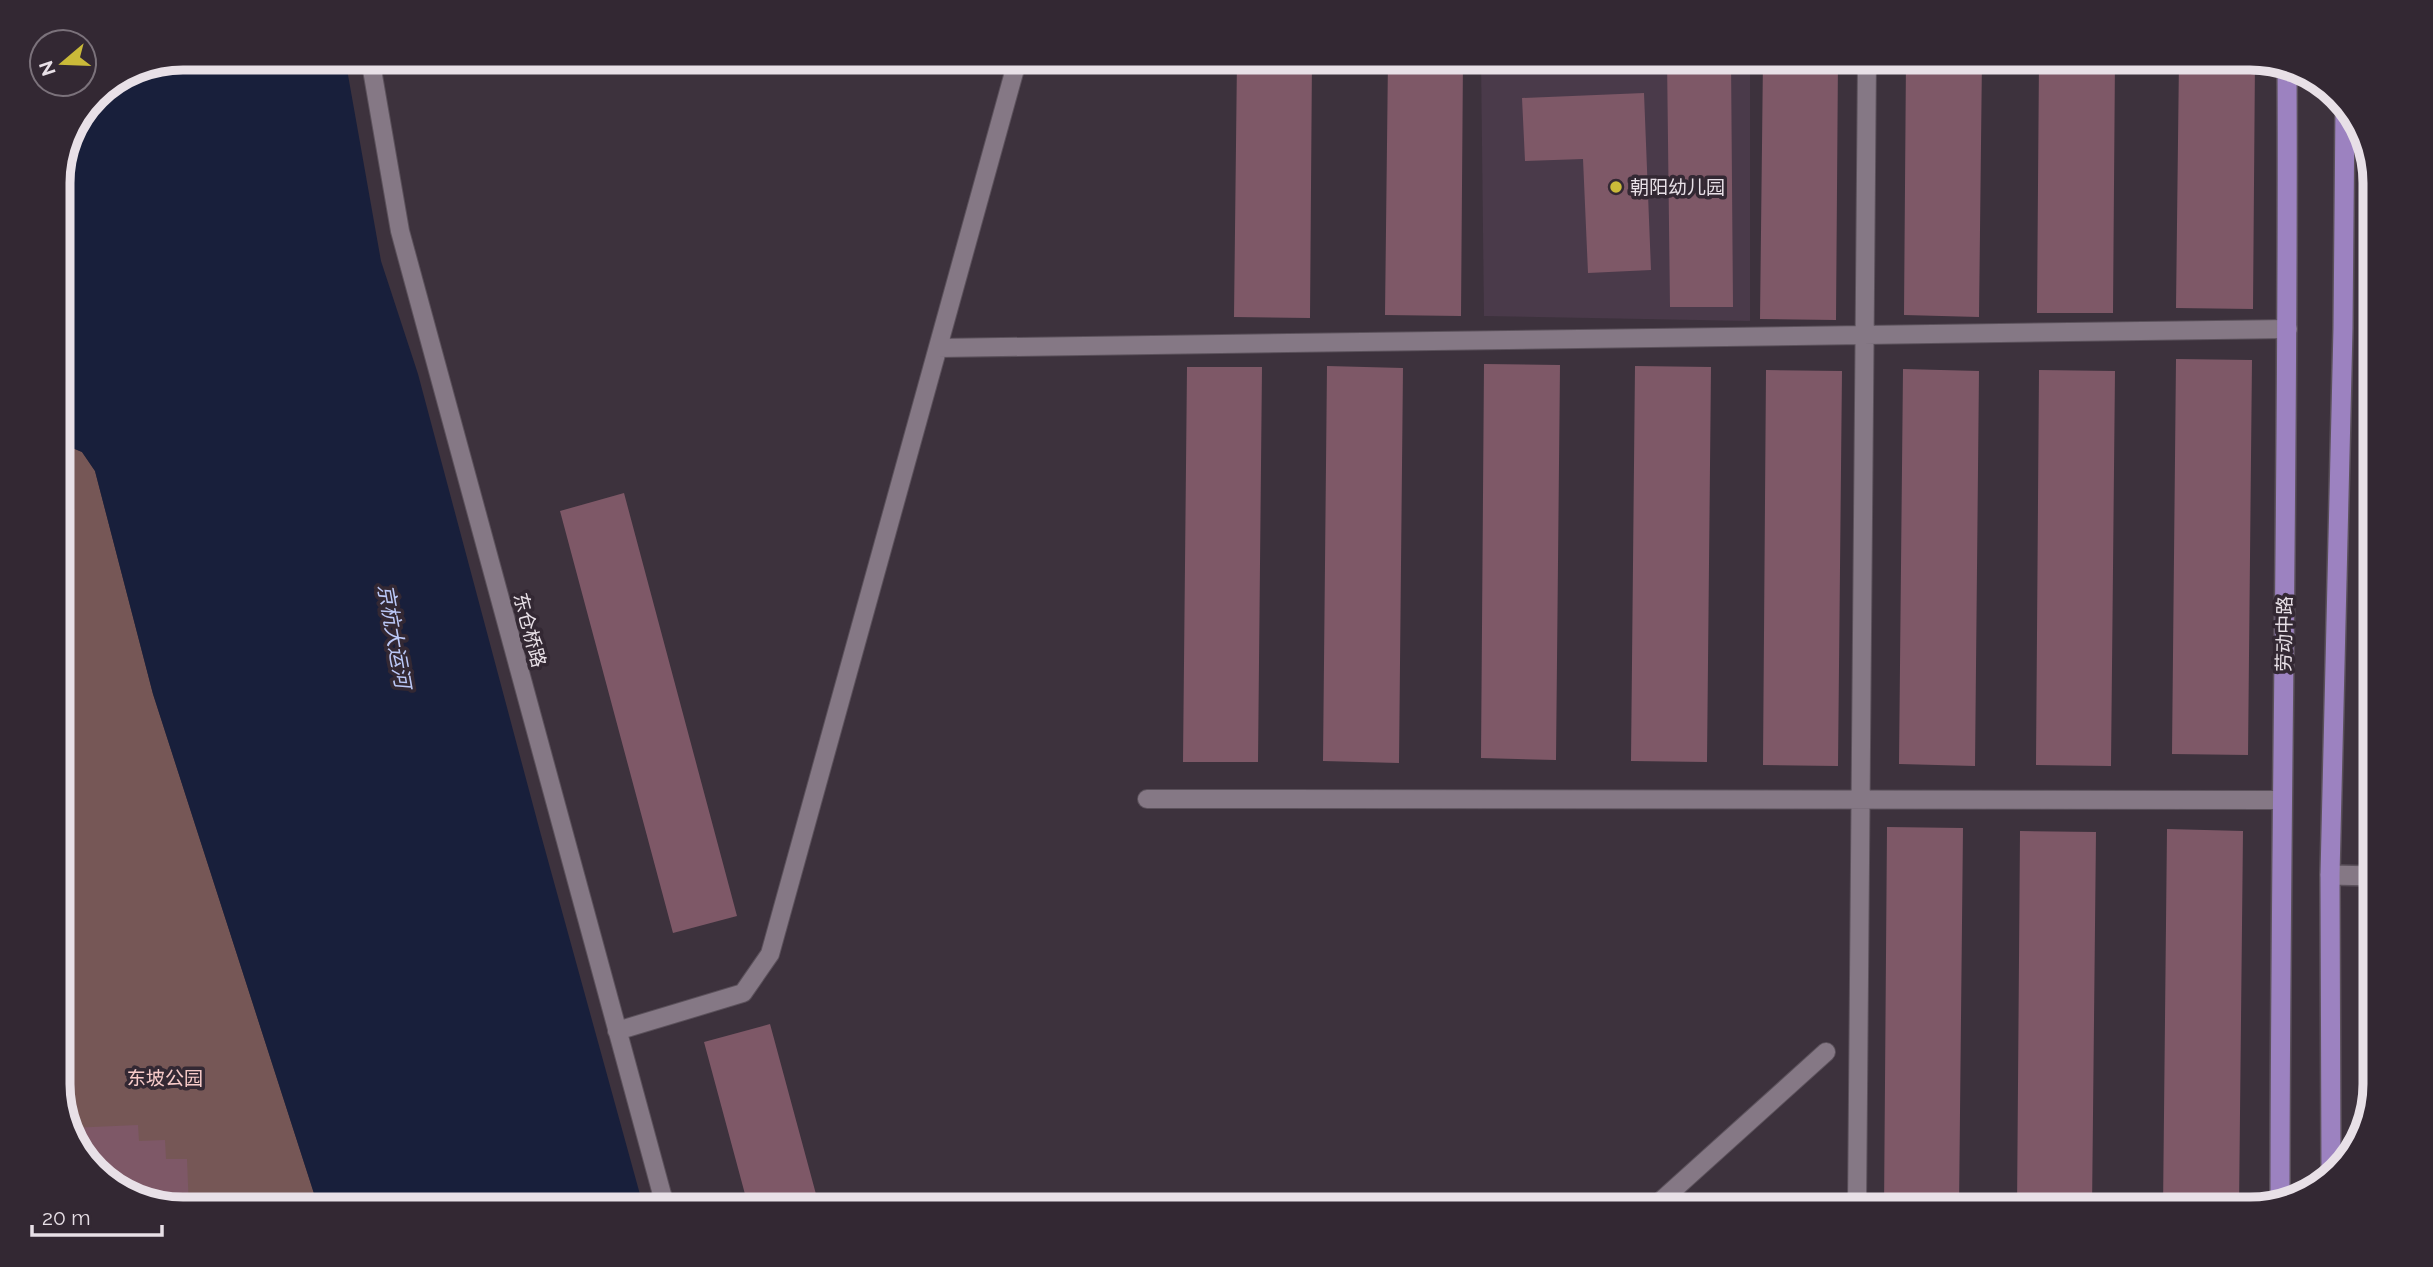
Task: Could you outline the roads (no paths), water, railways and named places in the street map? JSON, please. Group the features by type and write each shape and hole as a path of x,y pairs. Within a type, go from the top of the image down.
{"main road":[{"name":"劳动中路","path":"2280,1193 2281,800 2288,329 2287,76"},
{"path":"2331,1163 2330,875 2343,328 2345,122"}],"street":[{"path":"2330,875 2363,876"}],"lane":[{"name":"东仓桥路","path":"372,70 400,231 663,1197"},
{"path":"617,1031 743,993 770,954 1015,70"},
{"path":"1857,1197 1867,70"},
{"path":"938,348 2288,329"},
{"path":"1147,799 2281,800"},
{"path":"1665,1197 1826,1052"}],"water":[{"name":"京杭大运河","path":"347,70 381,261 418,374 641,1197 315,1197 153,694 95,471 82,452 70,447 70,175 74,154 89,120 103,103 120,89 161,72"}],"place":[{"name":"朝阳幼儿园","path":"1616,187"}],"park label":[{"name":"东坡公园","path":"165,1078"}]}
